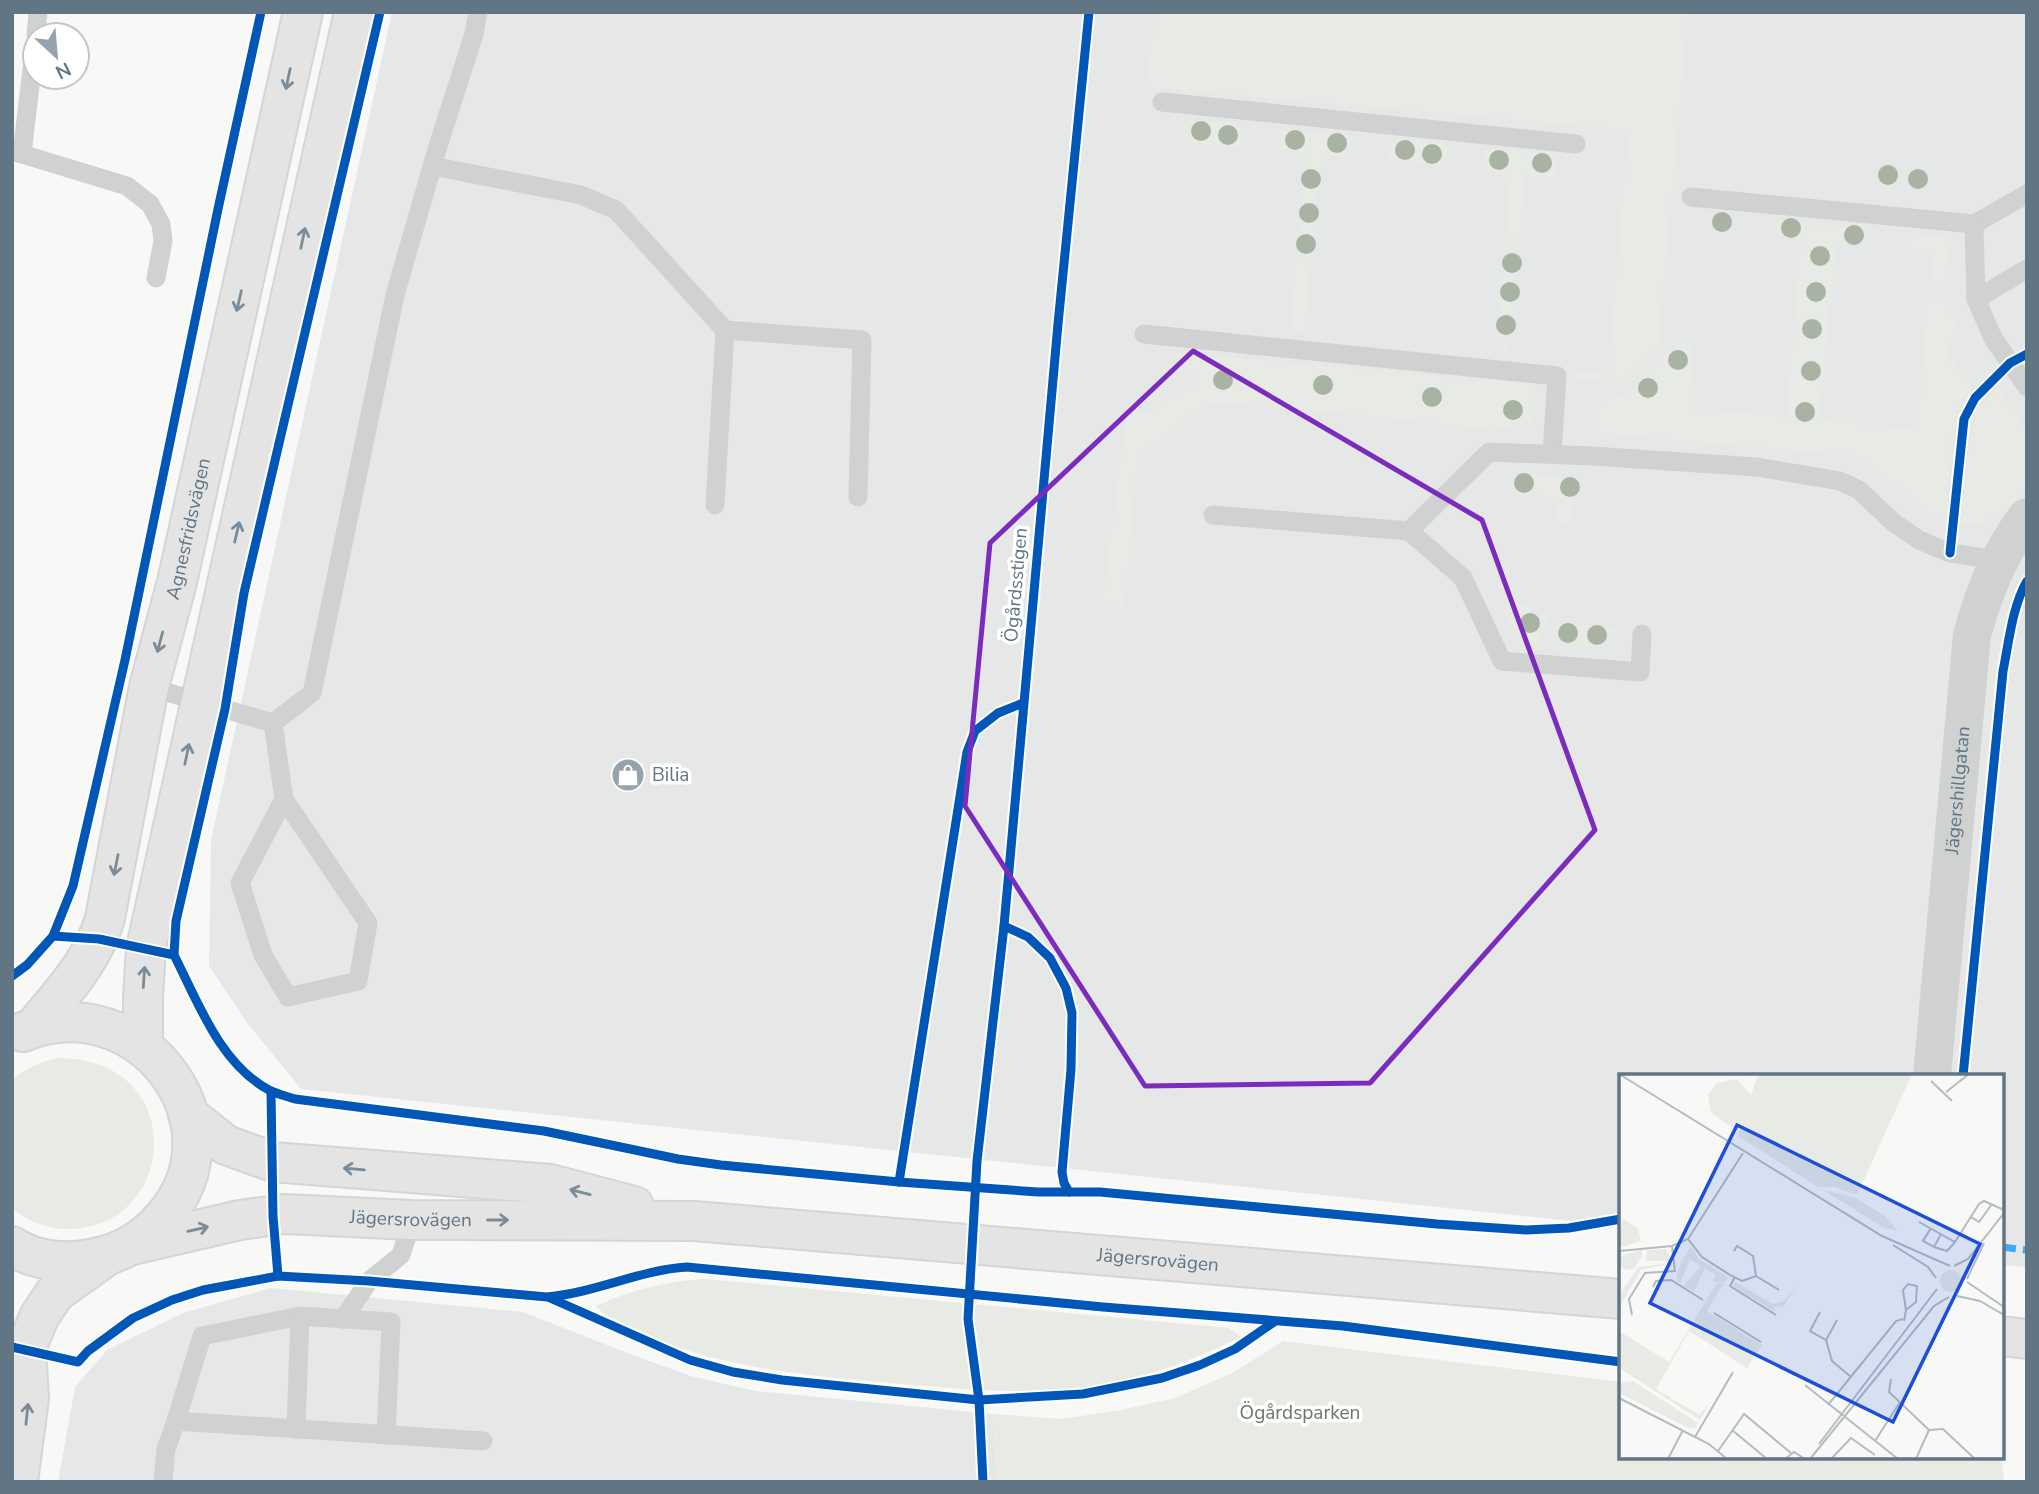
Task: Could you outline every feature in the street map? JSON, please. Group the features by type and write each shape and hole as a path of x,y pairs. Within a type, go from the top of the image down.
{"main road":[{"name":"Agnesfridsvägen","path":"24,1032 82,968 99,939 109,902 149,687 177,582 303,12"},
{"path":"143,1045 146,947 354,12"},
{"path":"18,1482 29,1398 26,1349 39,1317 55,1293 153,1230 182,1189 192,1140 188,1115 178,1088 163,1064 143,1045 124,1033 103,1025 80,1021 58,1022 24,1032"},
{"name":"Jägersrovägen","path":"188,1115 226,1145 273,1162 550,1184 694,1221"},
{"name":"Jägersrovägen","path":"12,1246 47,1259 78,1262 227,1222 284,1214 412,1220 694,1221 1619,1299"},
{"path":"2004,1336 2027,1339"}],"street":[{"name":"Jägershillgatan","path":"1932,1074 1972,635 1984,592 1998,560 2027,517"}],"lane":[{"path":"273,723 312,693 395,295 474,34 478,12"},
{"path":"27,91 17,152 127,187 150,204 161,224 163,241 156,278"},
{"path":"1162,102 1576,144"},
{"path":"432,166 581,195 617,210 725,330 862,340 858,497"},
{"path":"1691,197 1974,224 2027,194"},
{"path":"1974,224 1976,299 1993,338 2027,387"},
{"path":"1976,299 2027,270"},
{"path":"715,505 725,330"},
{"path":"1144,334 1557,376 1552,454"},
{"path":"1409,531 1489,452 1552,454 1757,467 1840,481 1859,490 1893,522 1919,540 1950,553 1998,560"},
{"path":"1213,515 1409,531 1463,578 1502,661 1640,671 1642,634"},
{"path":"149,687 273,723"},
{"path":"273,723 284,800 368,923 358,981 288,997 262,955 240,883 284,800"},
{"path":"343,1319 369,1280 401,1255 412,1220"},
{"path":"296,1429 300,1316"},
{"path":"163,1482 166,1449 202,1336 300,1316 391,1322 386,1435"},
{"path":"176,1421 483,1441"}],"highlighted area":[{"path":"1193,351 1482,520 1595,830 1370,1083 1145,1086 965,806 990,543"}],"shaded area":[{"path":"392,12 2027,12 2027,1267 2004,1265 2004,1074 1619,1074 1619,1226 301,1089 248,1024 209,966 211,840"},
{"path":"271,1288 523,1312 691,1376 756,1391 993,1414 997,1482 58,1482 75,1387 107,1350 183,1313"}],"green space":[{"path":"1155,12 1688,12 1658,345 1620,384 1577,379 1577,372 1608,374 1629,130 1146,87"},
{"path":"1190,119 1236,124 1241,130 1240,147 1183,142 1184,125"},
{"path":"1287,129 1348,135 1351,145 1350,156 1321,154 1304,333 1290,332 1306,153 1277,150 1279,132"},
{"path":"1398,139 1443,143 1448,150 1446,165 1388,160 1391,143"},
{"path":"1491,149 1552,155 1556,165 1555,176 1525,174 1509,353 1496,352 1511,173 1481,170 1483,153"},
{"path":"1776,221 1864,229 1864,244 1836,242 1819,420 1917,430 1933,250 1904,247 1906,232 1943,238 1946,260 1943,299 1955,324 1947,358 1949,363 1954,360 1972,389 1957,411 1952,429 1946,512 1942,519 1919,506 1856,456 1599,433 1601,393 1625,396 1678,344 1693,345 1688,408 1786,417 1802,238 1775,235"},
{"path":"1168,352 1536,385 1533,426 1511,426 1494,430 1362,415 1207,402 1137,458 1124,608 1102,607 1127,411 1146,413 1192,387 1194,375"},
{"path":"1998,388 2027,431 2027,485 1999,515 1983,523 1960,525 1971,431 1979,409"},
{"path":"1520,474 1576,479 1572,523 1556,522 1558,497 1510,493 1514,477"},
{"path":"1506,603 1531,606 1531,619 1540,620 1542,615 1548,616 1539,643 1524,639 1513,631 1507,619"},
{"path":"1558,623 1623,628 1616,637 1601,646 1552,645"},
{"path":"57,1058 100,1065 130,1084 148,1111 154,1142 149,1173 133,1201 107,1221 71,1229 40,1224 12,1208 12,1080 33,1066"},
{"path":"705,1279 1229,1328 1241,1337 1173,1366 1101,1385 1054,1390 982,1390 826,1377 741,1364 665,1343 604,1314 596,1306 649,1287"},
{"name":"Ögårdsparken","path":"1283,1341 1619,1382 1619,1459 2001,1459 2004,1482 997,1482 993,1414 1062,1419 1121,1410 1175,1398 1234,1372"}],"marked path":[{"path":"2004,1247 2027,1250"}],"cycle path":[{"path":"12,976 27,965 53,936 73,886 125,660 261,12"},
{"path":"174,955 176,921 225,709 244,593 380,12"},
{"name":"Ögårdsstigen","path":"983,1482 979,1400 968,1319 977,1161 1004,926 1089,12"},
{"path":"1950,553 1964,419 1975,398 2010,363 2027,354"},
{"path":"1963,1074 2003,671 2014,613 2027,581"},
{"path":"899,1182 967,752 975,731 998,713 1023,703"},
{"path":"1004,926 1028,937 1050,958 1066,988 1072,1013 1071,1069 1062,1172 1069,1192"},
{"path":"53,936 99,939 174,955 212,1030 237,1065 269,1090 295,1099 544,1131 678,1159 721,1165 899,1182 1038,1192 1100,1192 1526,1230 1569,1228 1619,1219"},
{"path":"271,1092 273,1216 278,1276"},
{"path":"12,1347 78,1362 88,1351 133,1318 172,1300 203,1290 278,1276 547,1297 582,1291 652,1272 687,1267 1103,1307 1343,1326 1619,1362"},
{"path":"550,1298 690,1360 733,1372 782,1380 979,1400 1083,1394 1162,1378 1235,1349 1274,1322"}],"place":[{"name":"Bilia","path":"628,775"}]}
